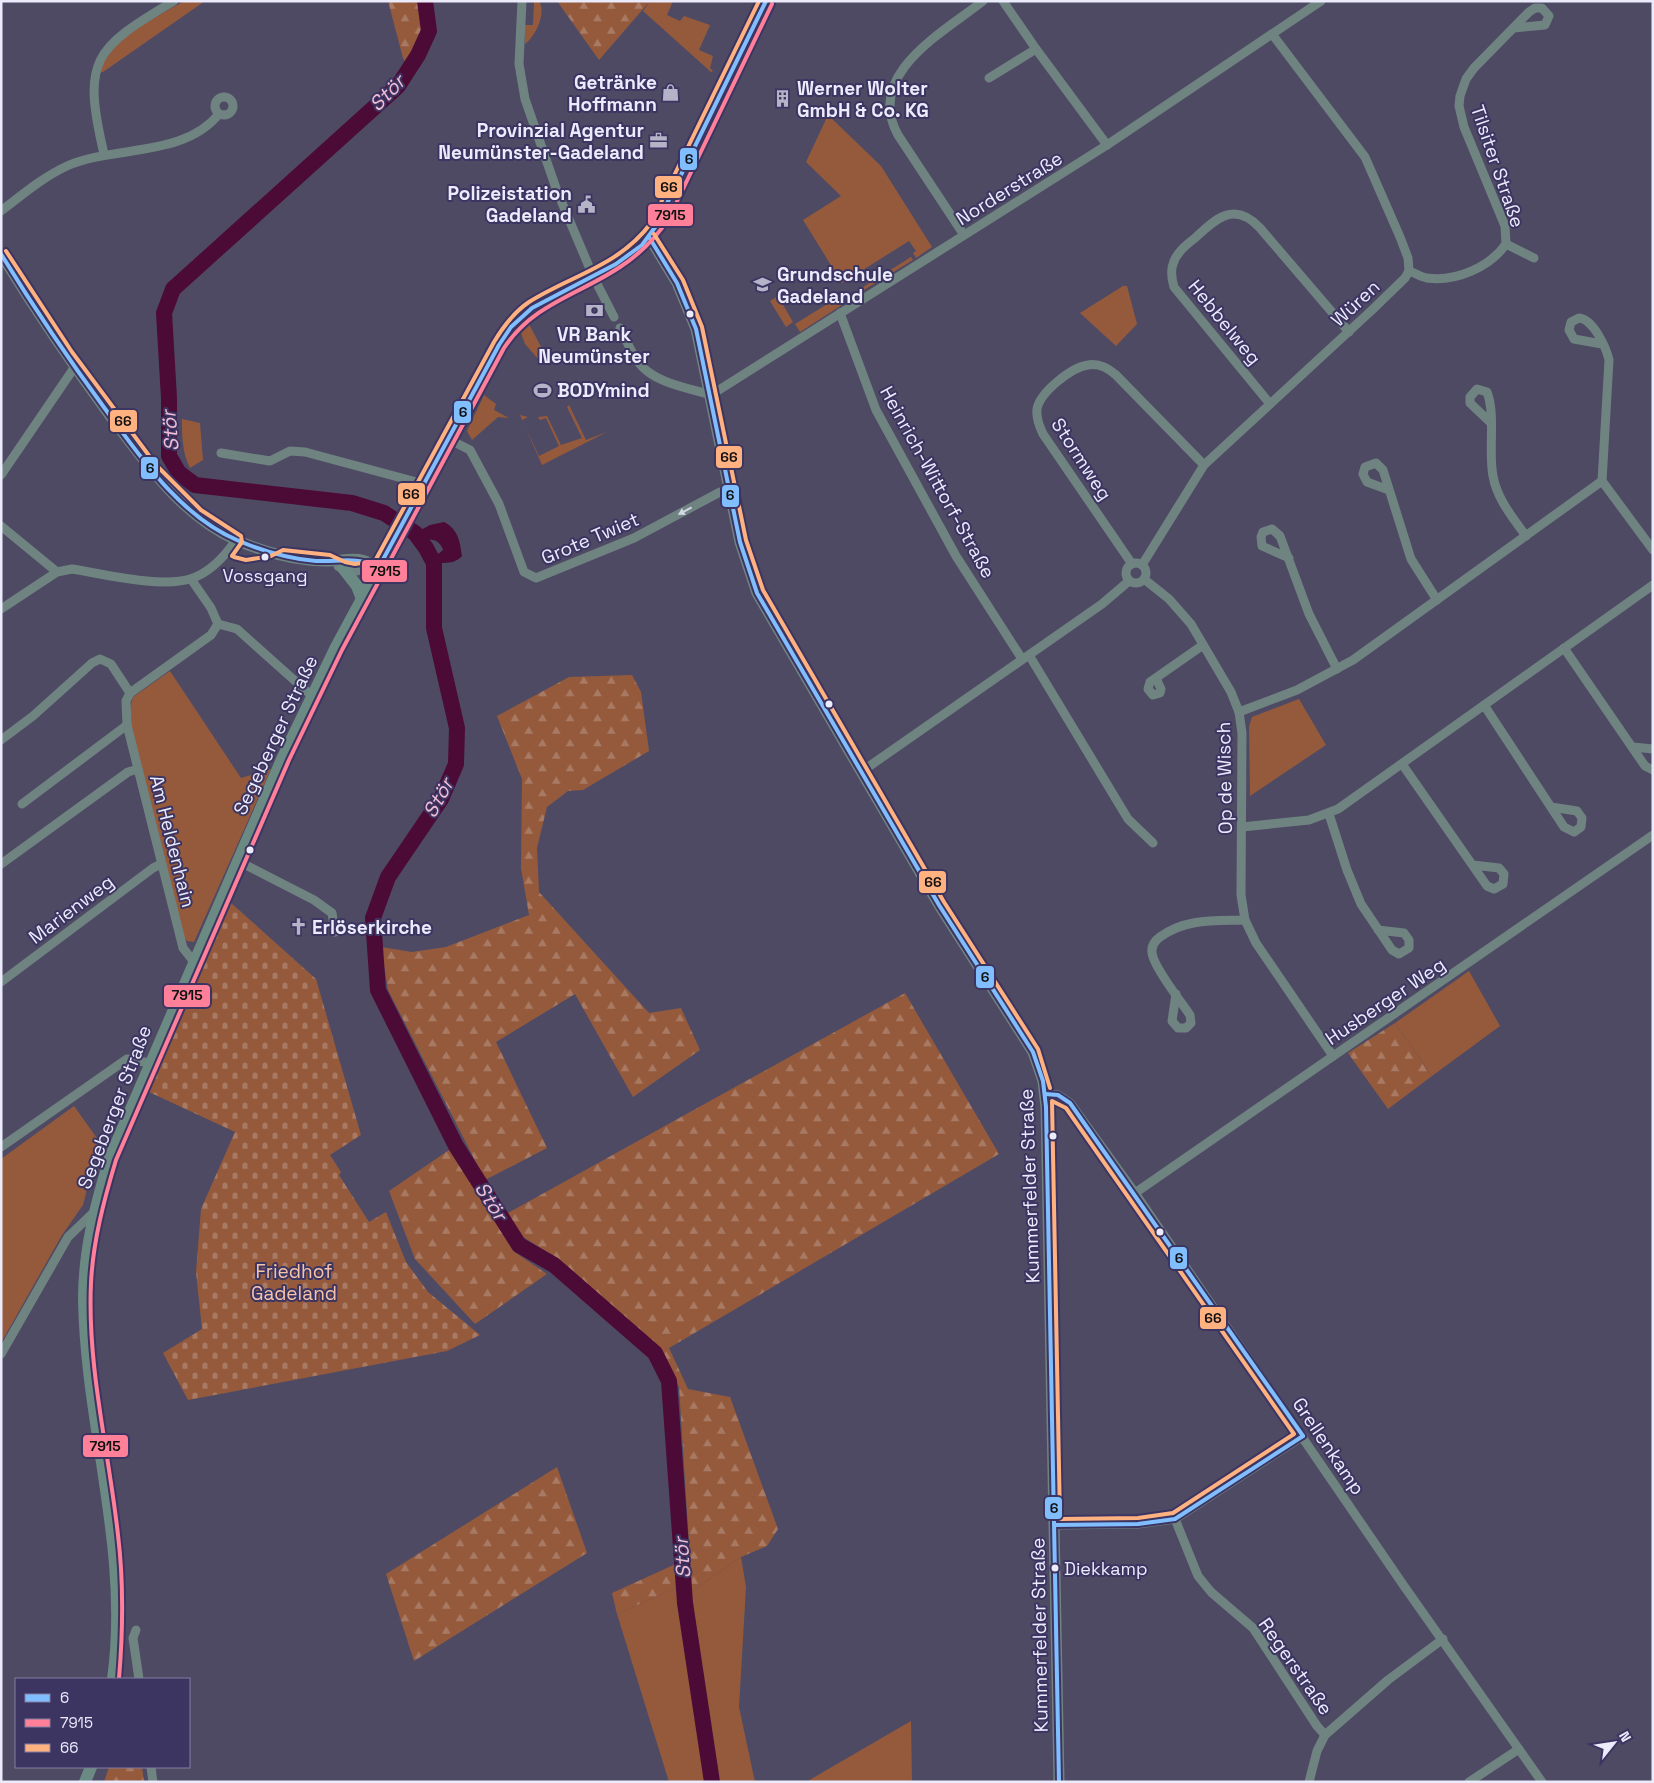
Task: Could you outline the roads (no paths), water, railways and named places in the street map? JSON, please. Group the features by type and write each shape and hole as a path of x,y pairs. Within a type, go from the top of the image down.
{"main road":[{"name":"Segeberger Straße","path":"113,1678 118,1626 115,1552 90,1371 84,1298 93,1214 110,1158 238,861 312,696 397,533 499,345 511,327 532,308 593,276 633,252 648,237 663,215 766,1"},
{"path":"343,568 357,586 362,599"},
{"path":"85,1782 91,1768"}],"street":[{"path":"104,154 94,91 95,71 100,57 109,46 138,22 174,1"},
{"path":"522,1 519,64 525,99 557,191 593,276 614,317"},
{"path":"964,235 898,135 891,118 890,104 896,81 907,62 983,1"},
{"path":"1003,1 1107,145"},
{"name":"Norderstraße","path":"711,395 1107,145 1321,1"},
{"name":"Tilsiter Straße","path":"1409,271 1427,278 1461,274 1481,266 1501,251 1506,244 1505,226 1464,127 1459,106 1462,87 1470,73 1514,28"},
{"path":"1272,34 1365,157 1400,237 1408,258 1409,271"},
{"path":"990,78 1036,49"},
{"path":"1,211 46,177 68,166 104,154 166,144 186,138 206,128 219,114"},
{"name":"Hebbelweg","path":"1270,404 1174,287 1172,264 1181,250 1218,218 1237,214 1250,219 1260,228 1349,332"},
{"name":"Kummerfelder Straße","path":"648,237 674,276 691,314 711,395 744,560 757,593 939,905 1034,1052 1040,1070 1045,1094 1059,1782"},
{"name":"Tilsiter Straße","path":"1506,244 1534,258"},
{"path":"1,254 48,331 74,368 154,475 182,504 212,527 236,540 283,556 329,561 351,558 367,561 379,567"},
{"name":"Würen","path":"1142,565 1204,465 1349,332 1405,278 1409,271"},
{"name":"Heinrich-Wittorf-Straße","path":"840,314 876,410 956,556 1026,657 1128,819 1153,843"},
{"path":"620,328 638,362 646,371 656,377 711,395"},
{"path":"1602,344 1610,366 1602,481 1653,550"},
{"name":"Stormweg","path":"1132,564 1044,434 1037,417 1037,409 1042,396 1082,366 1093,364 1105,367 1116,375 1204,465"},
{"path":"1,475 74,368"},
{"path":"1490,422 1491,466 1495,487 1526,536"},
{"name":"Grote Twiet","path":"448,439 470,450 499,504 524,572 536,578 634,538 720,492 729,490"},
{"path":"221,453 270,461 290,450 305,452 424,484"},
{"path":"1240,712 1297,690 1338,669 1369,650 1602,481"},
{"path":"1389,490 1411,559 1437,600"},
{"path":"1,526 57,572"},
{"path":"1,609 57,572 72,569 166,582 191,579 224,558 236,540"},
{"path":"1289,558 1317,631 1338,669"},
{"path":"329,561 343,568 355,570 379,567"},
{"path":"1132,564 1142,565 1146,571 1144,579 1137,583 1129,581 1126,572 1132,564"},
{"path":"191,579 211,608 218,624"},
{"name":"Op de Wisch","path":"1144,579 1184,614 1231,692 1240,712 1242,733 1241,895 1245,920 1256,943 1333,1056"},
{"path":"861,772 1116,593 1129,581"},
{"path":"1242,827 1309,820 1329,814 1653,586"},
{"path":"1,740 100,659 111,664 130,693 212,636 218,624"},
{"path":"218,624 237,629 312,696"},
{"path":"1156,678 1203,645"},
{"path":"1564,648 1646,766 1653,770"},
{"name":"Am Heldenhain","path":"130,693 126,701 127,725 183,948 194,962"},
{"path":"1484,705 1551,807"},
{"path":"22,804 127,725"},
{"path":"1633,747 1653,749"},
{"path":"1402,764 1473,865"},
{"path":"1,864 128,772 138,769"},
{"path":"1329,814 1354,888 1378,930"},
{"name":"Husberger Weg","path":"1136,1193 1653,835"},
{"path":"238,861 314,900 332,913 334,932"},
{"name":"Marienweg","path":"1,982 153,868 161,864"},
{"path":"1176,994 1154,960 1152,950 1154,942 1177,925 1188,922 1245,920"},
{"path":"1,1146 127,1059 150,1063"},
{"name":"Grellenkamp","path":"1045,1094 1058,1095 1070,1103 1136,1193 1542,1782"},
{"path":"1,1354 68,1236 93,1214"},
{"path":"1054,1525 1138,1524 1175,1519 1303,1436"},
{"name":"Regerstraße","path":"1175,1519 1198,1576 1211,1592 1253,1628 1317,1726 1325,1735"},
{"path":"136,1630 133,1638 139,1678"},
{"path":"1309,1782 1317,1751 1325,1735 1388,1680 1443,1639"},
{"path":"1469,1782 1519,1748"},
{"path":"151,1768 153,1782"}],"waterway":[{"name":"Stör","path":"425,1 429,31 418,55 398,86 173,289 164,313 169,398 169,456 179,473 195,485 352,503 384,513 415,533 434,563 434,628 457,728 456,764 441,799 388,877 373,918 378,990 456,1146 519,1245 554,1265 655,1353 669,1381 685,1603 712,1782"}],"place":[{"name":"Getränke Hoffmann","path":"671,93"},
{"name":"Werner Wolter GmbH & Co. KG","path":"783,99"},
{"name":"Provinzial Agentur Neumünster-Gadeland","path":"658,141"},
{"name":"Polizeistation Gadeland","path":"586,204"},
{"name":"Grundschule Gadeland","path":"763,285"},
{"name":"VR Bank Neumünster","path":"594,311"},
{"name":"BODYmind","path":"543,390"},
{"name":"Vossgang","path":"265,557"},
{"name":"Erlöserkirche","path":"298,927"},
{"name":"Diekkamp","path":"1055,1568"}],"park label":[{"name":"Friedhof Gadeland","path":"294,1282"}]}
